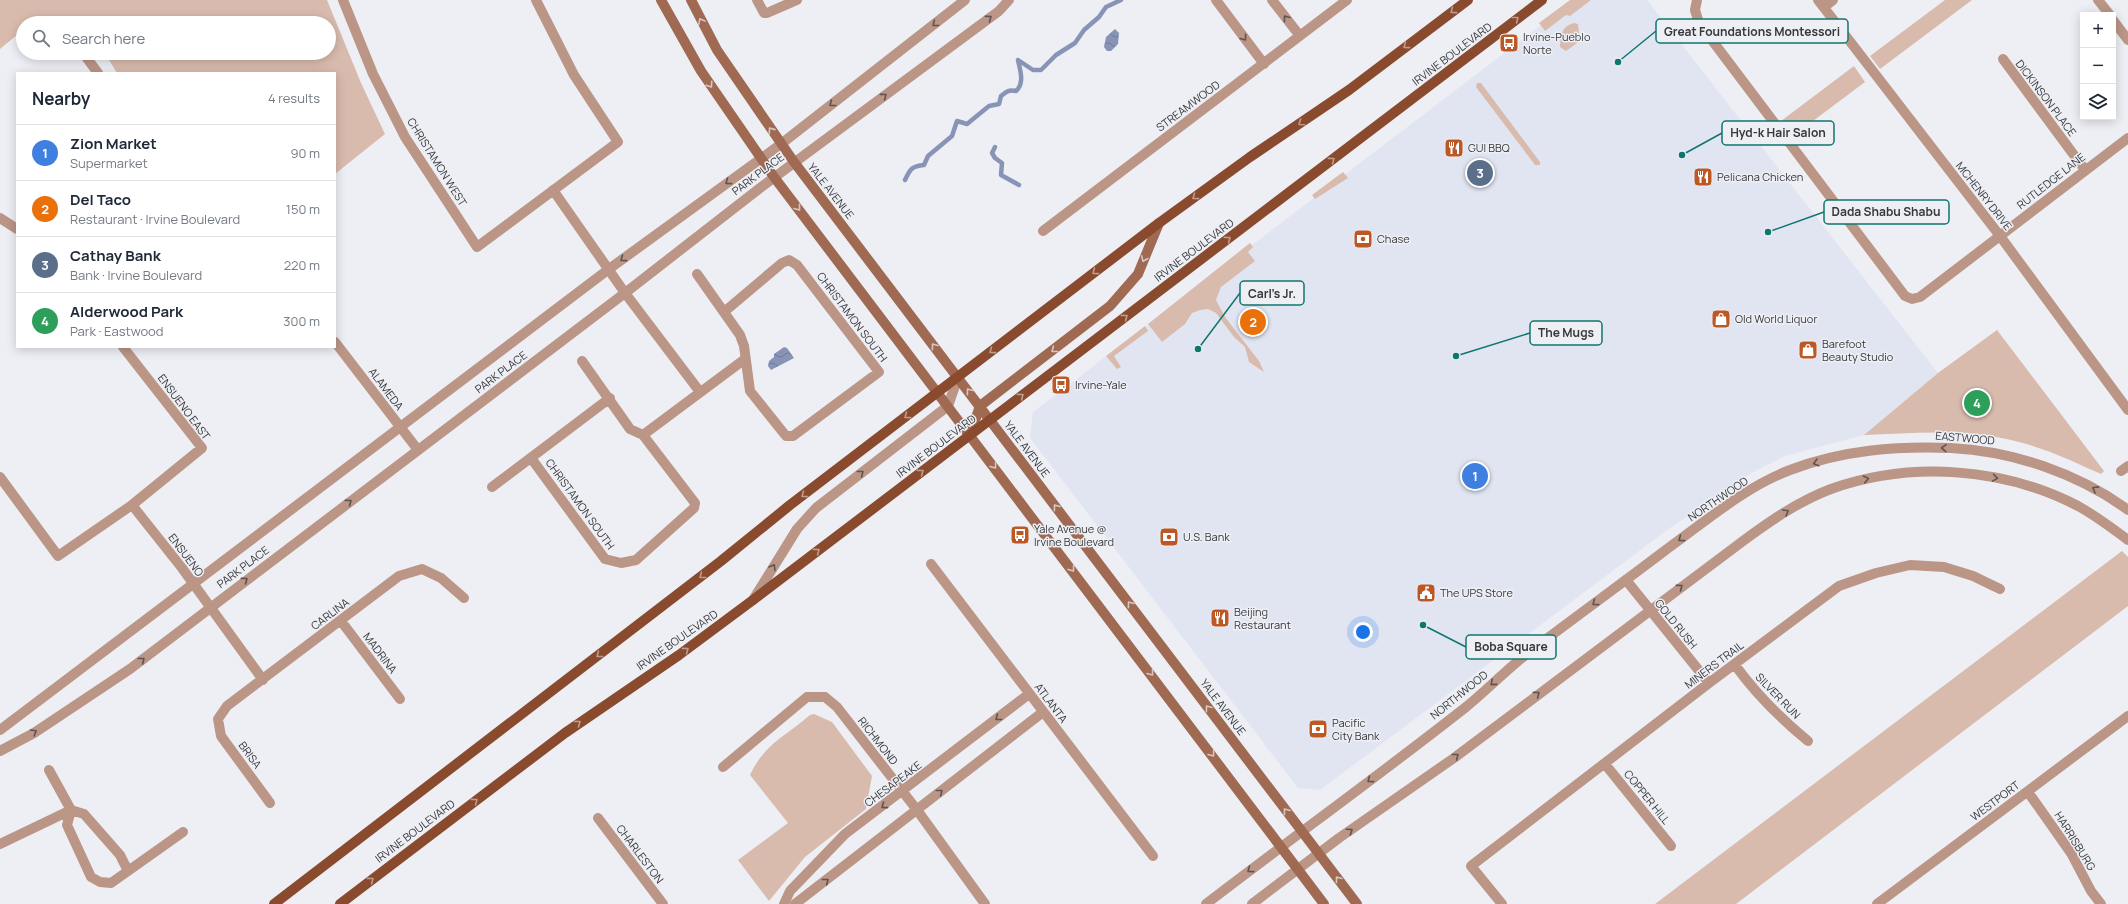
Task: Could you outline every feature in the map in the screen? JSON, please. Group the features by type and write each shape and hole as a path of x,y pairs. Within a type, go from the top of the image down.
{"main road":[{"path":"661,0 701,71 774,177 1324,904"},
{"name":"YALE AVENUE","path":"691,0 717,50 794,162 1357,904"},
{"path":"274,904 520,717 721,561 790,505 1159,223 1250,157 1349,90 1468,0"},
{"name":"IRVINE BOULEVARD","path":"340,904 564,733 679,655 753,600 1542,0"},
{"path":"970,435 980,406 1110,306 1124,292 1138,274 1159,223"}],"street":[{"name":"CHRISTAMON WEST","path":"343,0 373,74 405,137 477,247 553,190"},
{"path":"536,0 574,75 618,142 553,190 626,293 700,392"},
{"path":"757,0 764,12 767,14 797,0"},
{"name":"PARK PLACE","path":"0,730 609,269 781,144 965,0"},
{"name":"PARK PLACE","path":"0,751 34,733 130,669 626,293 774,177 998,11 1009,0"},
{"path":"1216,0 1264,64"},
{"path":"1272,0 1300,36"},
{"name":"STREAMWOOD","path":"1043,231 1347,0"},
{"name":"RUTLEDGE LANE","path":"1698,0 1695,10 1699,23 1905,296 1912,299 1920,297 2128,138"},
{"path":"1821,4 1833,0"},
{"path":"2098,0 2108,12"},
{"name":"MCHENRY DRIVE","path":"1821,4 2000,236 2128,410"},
{"path":"2116,24 2128,40"},
{"name":"DICKINSON PLACE","path":"2003,59 2086,170"},
{"path":"88,60 97,72"},
{"path":"0,218 16,228"},
{"name":"CHRISTAMON SOUTH","path":"697,274 740,335 744,346 750,391 786,436 793,436 879,372 797,265 789,260 782,263 724,312"},
{"name":"ALAMEDA","path":"336,343 418,450"},
{"name":"ENSUENO EAST","path":"124,348 202,448 132,504"},
{"path":"643,435 745,359"},
{"name":"CHRISTAMON SOUTH","path":"531,458 605,559 621,563 636,560 694,508 695,503 643,435 630,429 610,398 582,361"},
{"path":"753,600 797,529 816,508 948,406 958,377"},
{"name":"CHRISTAMON SOUTH","path":"492,486 610,398"},
{"name":"EASTWOOD","path":"1790,470 1861,450 1910,446 1969,449 2009,455 2056,471 2115,500 2128,510"},
{"name":"NORTHWOOD","path":"1206,904 1468,705 1525,655 1712,516 1749,491 1790,470"},
{"path":"1252,904 1318,854 1447,763 1649,610 1770,521 1803,502 1830,490 1869,478 1895,473 1959,472 2001,479 2043,491 2078,506 2128,540"},
{"path":"0,477 58,556 132,504"},
{"name":"ENSUENO","path":"132,504 263,680"},
{"name":"ATLANTA","path":"931,564 1153,856"},
{"name":"MINERS TRAIL","path":"1502,904 1471,866 1709,683 1839,586 1876,573 1910,565 1944,567 1973,576 2000,589"},
{"name":"CARLINA","path":"218,719 227,706 399,576 422,569 441,578 464,598"},
{"name":"GOLD RUSH","path":"1626,580 1709,683"},
{"name":"MADRINA","path":"341,621 400,699"},
{"name":"SILVER RUN","path":"1734,665 1756,693 1782,720 1808,741"},
{"name":"CHESAPEAKE","path":"784,904 790,891 845,834 1029,694"},
{"name":"RICHMOND","path":"723,767 807,697 825,697 837,708 917,810 985,904"},
{"path":"795,904 1043,712"},
{"name":"WESTPORT","path":"1877,904 2128,716"},
{"name":"BRISA","path":"218,719 221,736 270,803"},
{"name":"COPPER HILL","path":"1605,764 1671,846"},
{"path":"49,770 71,810 67,825 91,877 100,882 111,883 183,832"},
{"name":"HARRISBURG","path":"2028,792 2071,853 2091,891 2101,904"},
{"path":"0,844 71,810 84,814 120,855 128,871"},
{"name":"CHARLESTON","path":"598,818 663,904"}],"shaded area":[{"path":"0,0 327,0 334,16 16,16 16,36 0,49"},
{"path":"1570,0 1591,0 1570,16 1566,15 1545,31 1539,23"},
{"path":"1574,0 1647,0 1938,373 1864,435 1785,456 1753,472 1667,530 1320,790 1298,788 1030,438 1033,412"},
{"path":"1945,0 1972,0 1880,69 1870,56"},
{"path":"336,22 361,83 385,134 336,173 336,72 116,72 109,60 336,60"},
{"path":"1574,23 1578,24 1580,41 1566,51 1560,47 1561,35 1566,26"},
{"path":"1854,66 1865,82 1793,136 1781,121"},
{"path":"1477,83 1481,83 1540,162 1540,165 1535,165 1476,87"},
{"path":"1343,172 1348,178 1315,199 1312,195"},
{"path":"1250,243 1253,247 1248,252 1255,261 1221,287 1216,300 1225,317 1259,361 1264,372 1249,362 1245,347 1234,337 1216,313 1208,309 1192,313 1185,324 1162,342 1148,324"},
{"path":"1145,326 1148,331 1114,356 1121,367 1117,369 1106,356"},
{"path":"1997,330 2104,471 2101,474 2040,448 2000,438 1942,432 1864,435 1938,373"},
{"path":"2122,551 2128,557 2128,606 1736,904 1655,904"},
{"path":"814,714 832,722 872,776 866,809 805,857 769,901 738,860 788,823 750,775 762,755 776,741 810,715"}],"water":[{"path":"1115,29 1119,33 1118,44 1111,51 1107,51 1104,47 1106,37"},
{"path":"784,347 787,348 794,358 771,370 768,366 769,361 774,357 774,354"}],"waterway":[{"path":"905,180 908,173 912,169 917,166 924,165 928,156 952,136 957,121 967,124 989,106 999,104 1001,96 1006,92 1011,90 1016,91 1019,88 1021,72 1018,60 1033,70 1041,70 1056,55 1075,43 1084,30 1099,17 1106,7 1121,0"},
{"path":"995,147 992,153 995,158 1002,163 1001,175 1019,185"}],"place":[{"name":"Irvine-Pueblo Norte","path":"1509,43"},
{"name":"Great Foundations Montessori","path":"1618,62"},
{"name":"GUI BBQ","path":"1454,148"},
{"name":"Hyd-k Hair Salon","path":"1682,155"},
{"name":"Cathay Bank","path":"1480,173"},
{"name":"Pelicana Chicken","path":"1703,177"},
{"name":"Dada Shabu Shabu","path":"1768,232"},
{"name":"Chase","path":"1363,239"},
{"name":"Old World Liquor","path":"1721,319"},
{"name":"Del Taco","path":"1253,322"},
{"name":"Carl's Jr.","path":"1198,349"},
{"name":"Barefoot Beauty Studio","path":"1808,350"},
{"name":"The Mugs","path":"1456,356"},
{"name":"Irvine-Yale","path":"1061,385"},
{"name":"Alderwood Park","path":"1977,403"},
{"name":"Zion Market","path":"1475,476"},
{"name":"Yale Avenue @ Irvine Boulevard","path":"1020,535"},
{"name":"U.S. Bank","path":"1169,537"},
{"name":"The UPS Store","path":"1426,593"},
{"name":"Beijing Restaurant","path":"1220,618"},
{"name":"Boba Square","path":"1423,625"},
{"name":"Pacific City Bank","path":"1318,729"}]}
